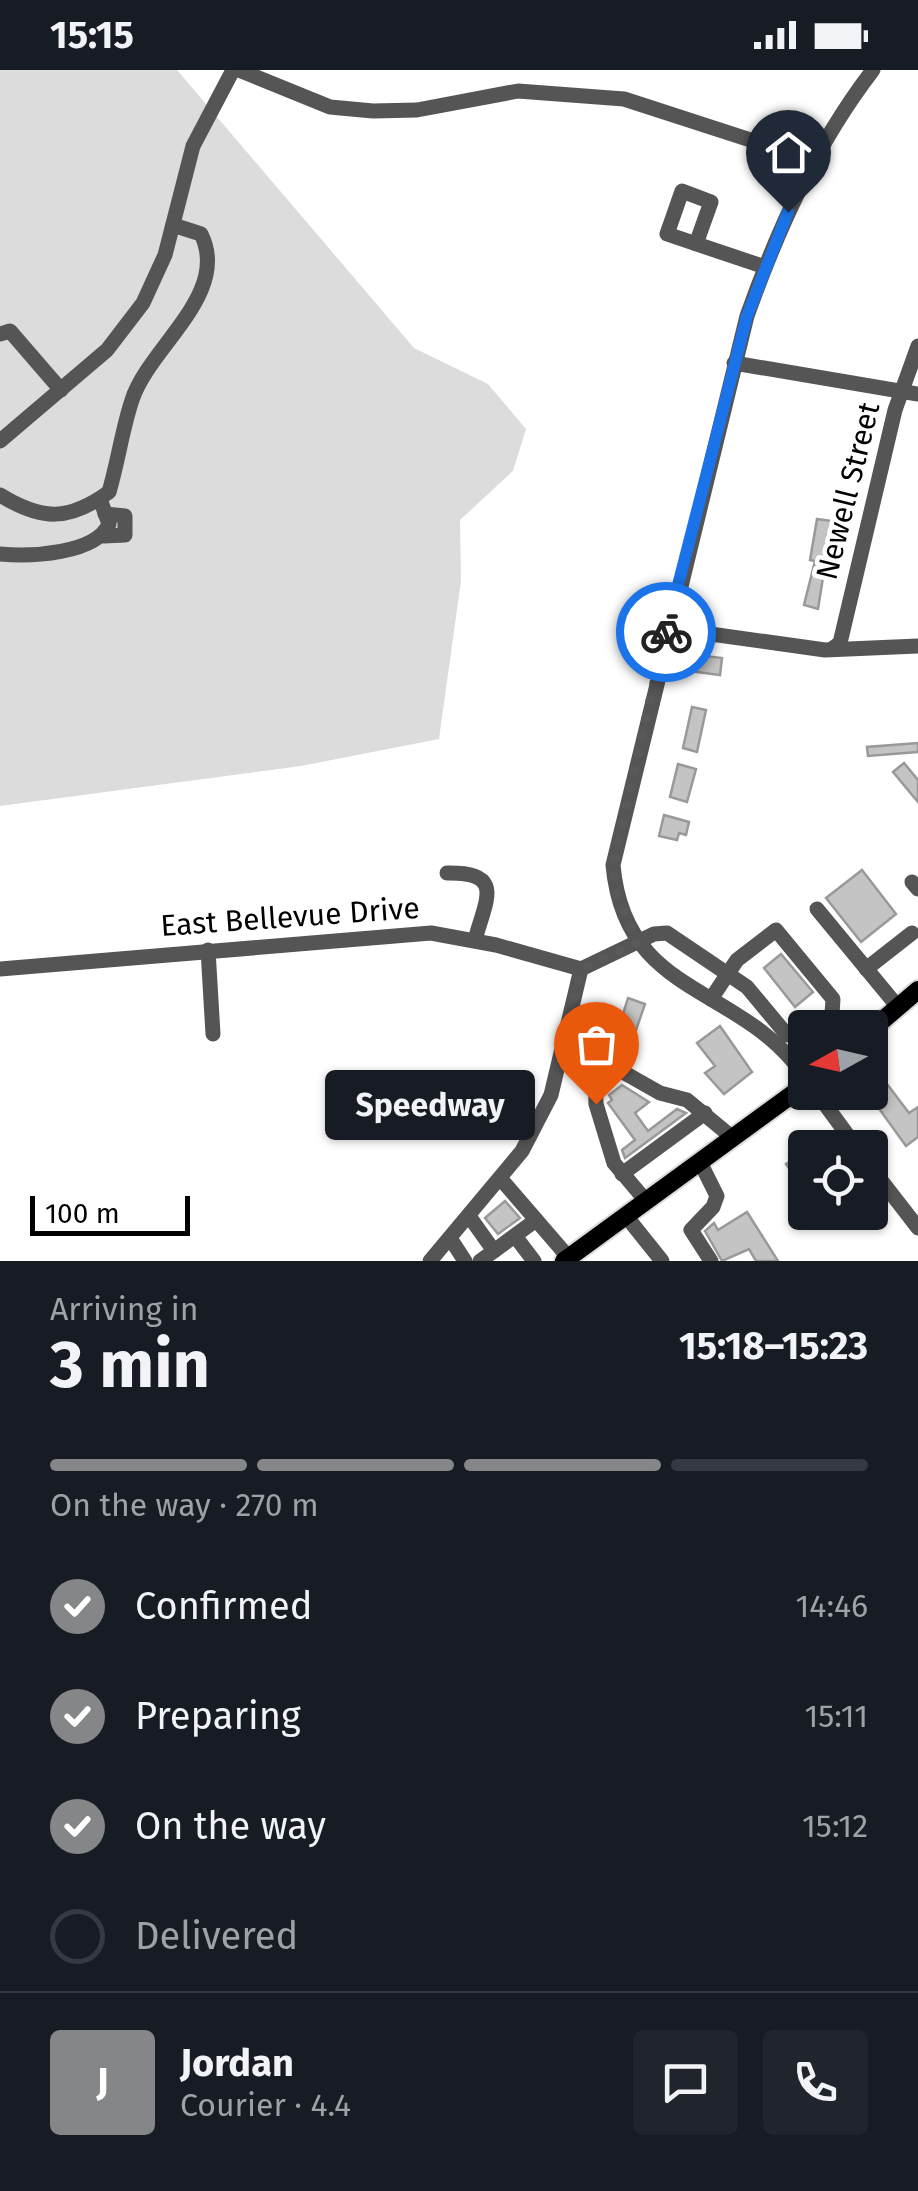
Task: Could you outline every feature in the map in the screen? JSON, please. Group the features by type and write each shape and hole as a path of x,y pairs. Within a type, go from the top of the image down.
{"main road":[{"path":"888,1015 918,990"},
{"path":"566,1259 788,1097"}],"street":[{"path":"0,441 107,350 142,303 173,225 193,146 236,70 330,107 418,110 518,92 624,98 815,161"},
{"path":"788,1058 756,1025 656,964 637,943 619,903 613,865 734,362 764,267 815,161 873,70"},
{"path":"102,506 110,492 132,399 204,284 208,248 201,234 173,225"},
{"path":"696,244 764,267"},
{"path":"0,334 10,331 61,390"},
{"name":"Newell Street","path":"833,648 840,642 910,393 918,346"},
{"path":"734,362 910,393"},
{"path":"2,502 36,514 59,515 102,506"},
{"path":"0,554 85,546 104,536 109,524 102,506"},
{"path":"668,628 833,648 918,646"},
{"path":"447,873 480,875 486,880 488,889 475,940"},
{"path":"817,909 898,1006"},
{"name":"East Bellevue Drive","path":"0,969 398,933 475,940 581,969"},
{"path":"430,1261 522,1151 551,1095 581,969 667,933 746,988 788,1035"},
{"path":"866,969 912,933"},
{"path":"711,999 730,976 737,960 767,934 781,934 833,999 832,1010"},
{"path":"208,950 213,1034"},
{"path":"563,1048 587,1056 595,1068 596,1104 614,1163 646,1201"},
{"path":"595,1068 614,1066 705,1113 732,1138"},
{"path":"622,1174 705,1113"},
{"path":"700,1162 717,1196 713,1207 690,1230 711,1261"},
{"path":"501,1179 566,1259"},
{"path":"888,1189 918,1228"},
{"path":"469,1216 487,1256 536,1220"},
{"path":"626,1216 662,1261"},
{"path":"516,1236 534,1261"},
{"path":"450,1238 465,1261"}],"shaded area":[{"path":"0,70 177,70 414,348 488,384 526,429 513,471 460,520 461,581 439,739 301,766 0,806"}],"building":[{"path":"817,519 832,521 818,609 804,605 815,561 810,560"},
{"path":"692,646 706,648 705,656 722,658 720,675 689,671"},
{"path":"692,707 706,710 697,752 683,748"},
{"path":"918,743 918,752 868,756 867,747"},
{"path":"904,763 918,780 918,802 893,772"},
{"path":"678,764 696,769 687,802 670,797"},
{"path":"664,815 689,822 686,835 679,833 677,840 659,836"},
{"path":"862,870 896,914 861,942 826,898"},
{"path":"781,954 813,992 795,1007 764,968"},
{"path":"628,998 645,1004 634,1036 618,1030"},
{"path":"720,1026 752,1072 724,1094 705,1073 715,1066 697,1043"},
{"path":"622,1085 649,1102 635,1113 648,1131 677,1109 686,1113 625,1158 622,1150 635,1140 608,1103 612,1100 609,1095"},
{"path":"888,1085 909,1113 918,1107 918,1137 906,1146 880,1110 888,1110"},
{"path":"505,1201 520,1218 498,1234 485,1218"},
{"path":"747,1212 778,1261 756,1261 749,1249 722,1261 705,1231 714,1223 718,1230"}],"way so far":[{"path":"596,1104 595,1068 587,1056 563,1048 581,969 637,943 623,916 613,865 666,632"}],"place":[{"name":"Speedway","path":"596,1104"}],"route":[{"path":"666,632 747,316 788,212"}]}
